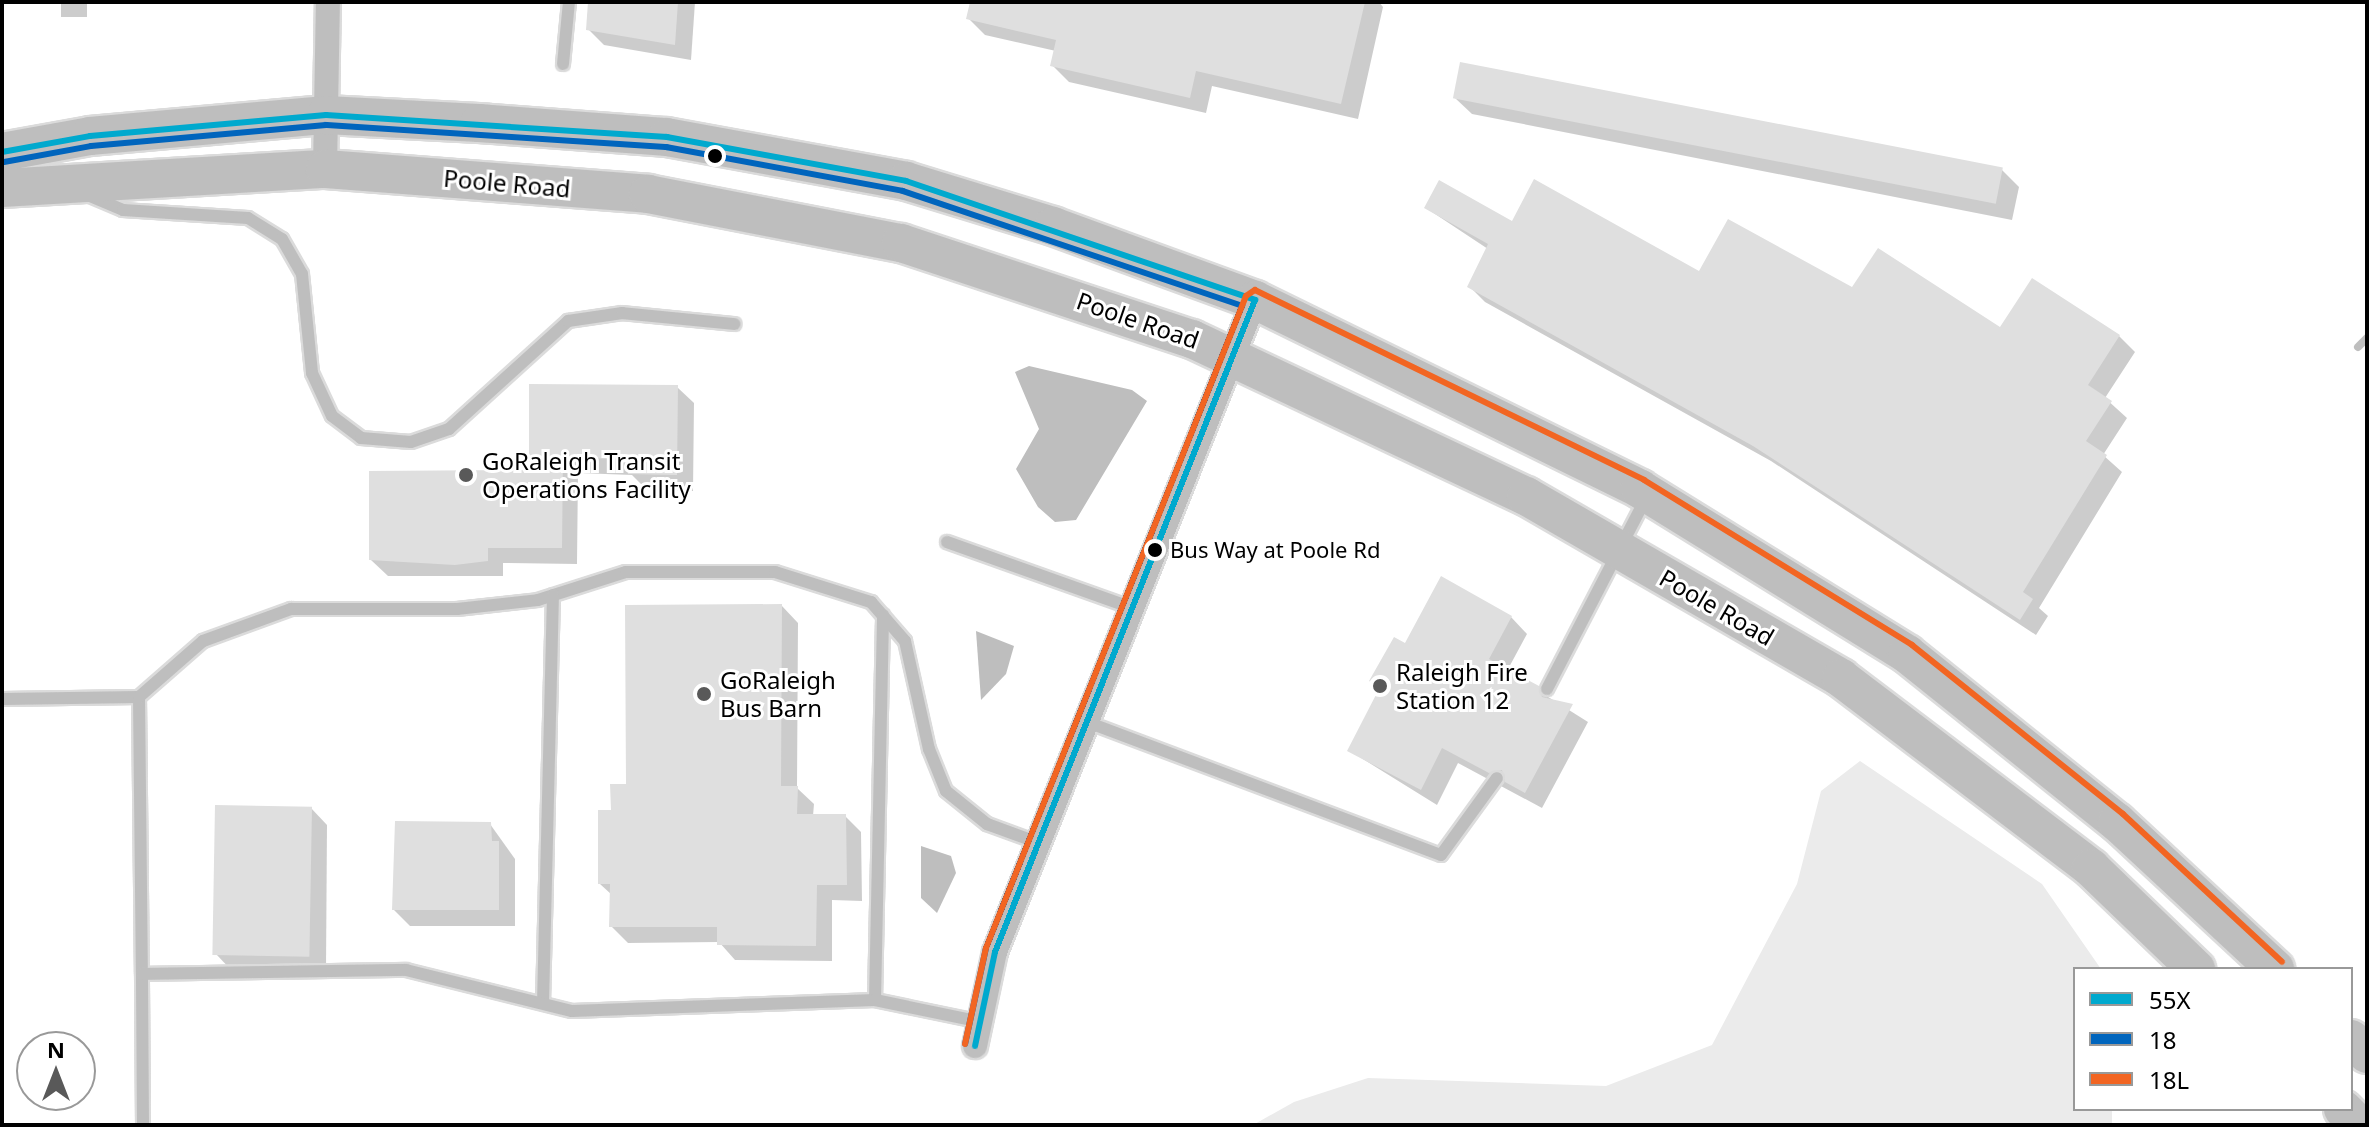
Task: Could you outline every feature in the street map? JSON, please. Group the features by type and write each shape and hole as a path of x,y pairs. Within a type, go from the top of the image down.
{"main road":[{"path":"2,152 90,136 326,115 667,137 906,181 1255,300 1649,494 1907,654 2117,822 2273,967"},
{"name":"Poole Road","path":"2,188 73,188 325,169 648,194 901,243 1233,354 1526,496 1841,678 2091,868 2194,967"},
{"path":"2091,868 2117,822"}],"street":[{"path":"325,169 328,2"},
{"path":"975,1046 995,952 1255,300"}],"lane":[{"path":"563,64 569,2"},
{"path":"73,188 123,210 248,218 282,239 302,274 306,348 332,416 361,438 411,442 449,429 474,410 568,321 622,313 734,324"},
{"path":"1547,689 1649,494"},
{"path":"947,542 1132,608"},
{"path":"2,699 139,697 203,641 291,609 457,609 553,595 626,572 775,572 871,602 905,641 946,791 987,824 1039,843"},
{"path":"543,1003 553,595"},
{"path":"875,1000 883,615"},
{"path":"139,697 143,1125"},
{"path":"1087,722 1441,855 1497,778"},
{"path":"142,974 406,970 572,1011 875,1000 981,1022"}],"shaded area":[{"path":"1029,366 1132,390 1147,401 1076,520 1055,522 1038,507 1016,469 1039,429 1015,372"},
{"path":"976,631 1014,646 1006,674 981,700"},
{"path":"1860,761 2042,884 2100,967 2073,967 2073,1111 2112,1111 2112,1125 1253,1125 1294,1102 1368,1078 1606,1086 1712,1045 1797,884 1821,791"},
{"path":"921,846 951,856 956,873 937,913 921,898"}],"building":[{"path":"588,2 678,2 675,45 586,30"},
{"path":"970,2 1365,2 1341,104 1196,71 1190,98 1050,66 1056,40 966,19"},
{"path":"1460,62 2003,168 1996,204 1453,98"},
{"path":"1534,179 1699,271 1728,219 1852,287 1878,248 2000,327 2032,278 2120,335 2088,385 2112,401 2086,441 2107,455 2023,592 2033,599 2020,620 1753,446 1467,287 1488,244 1424,208 1439,180 1512,221"},
{"name":"GoRaleigh Transit Operations Facility","path":"529,384 678,385 677,475 628,474 628,465 616,459 563,457 562,548 488,548 488,561 455,565 369,560 369,471 529,470"},
{"path":"1441,576 1512,616 1489,659 1539,686 1542,697 1573,704 1525,793 1505,782 1502,770 1489,773 1442,748 1421,790 1347,751 1380,687 1369,681 1394,637 1405,643"},
{"name":"GoRaleigh Bus Barn","path":"782,604 781,786 798,786 797,814 846,814 847,885 817,885 816,946 717,945 717,927 609,927 610,884 598,884 598,810 611,810 610,784 626,784 625,605"},
{"path":"215,805 312,807 309,957 212,955"},
{"path":"395,821 491,822 492,841 499,841 499,910 392,910"}],"waterway":[{"path":"2358,347 2367,338"}],"transit line":[{"name":"55X","path":"2,152 90,136 326,115 667,137 906,181 1255,300 995,952 975,1046"},
{"name":"18","path":"4,162 91,146 326,125 666,147 903,191 1242,306 986,948 965,1044"},
{"name":"18L","path":"965,1044 986,948 1246,296 1255,290 1644,480 1912,645 2123,814 2282,962"}],"place":[{"name":"GoRaleigh Transit Operations Facility","path":"466,475"},
{"name":"Bus Way at Poole Rd","path":"1155,550"},
{"name":"Raleigh Fire Station 12","path":"1380,686"},
{"name":"GoRaleigh Bus Barn","path":"704,694"}]}
